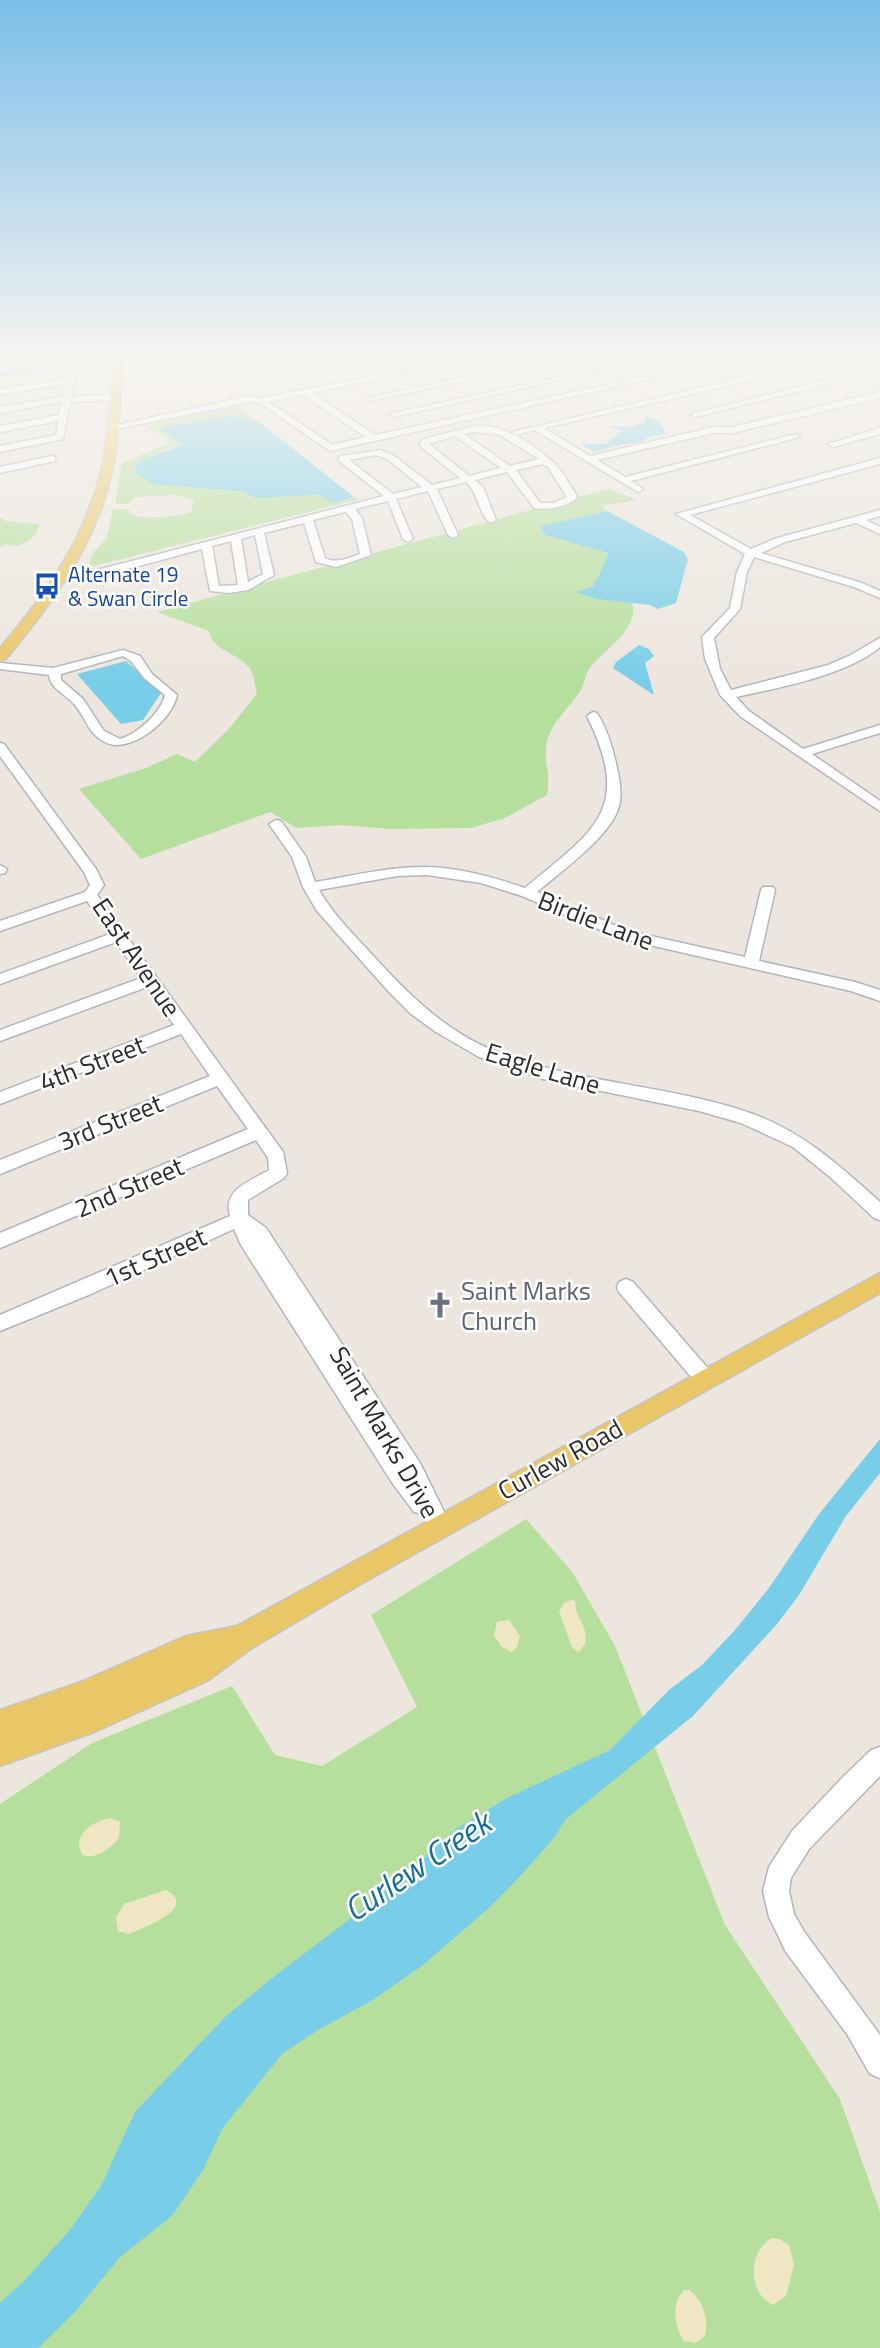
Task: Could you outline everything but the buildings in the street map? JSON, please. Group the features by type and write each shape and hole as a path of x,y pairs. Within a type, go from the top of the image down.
{"main road":[{"path":"0,657 41,608 64,575 102,495 106,465"},
{"name":"Curlew Road","path":"0,1751 37,1740 135,1701 197,1671 242,1638 880,1282"},
{"name":"Curlew Road","path":"0,1724 114,1683 187,1650 242,1638"}],"street":[{"path":"0,470 26,465"},
{"path":"349,465 391,497 408,539"},
{"path":"400,465 430,487 453,535"},
{"path":"450,465 478,486 491,520"},
{"path":"500,465 515,474 537,506 556,506 572,496 550,465"},
{"path":"64,575 97,573 430,487 529,465"},
{"path":"599,465 638,489"},
{"path":"623,480 683,465"},
{"path":"867,465 681,514 751,553 858,585 880,595"},
{"path":"308,520 320,560 333,565 366,555 357,518 349,509"},
{"path":"880,513 781,540 751,553 742,572 735,609 708,637 719,682 726,695 745,714 880,807"},
{"path":"858,519 880,531"},
{"path":"207,546 214,589 231,591 244,588 269,575 259,532"},
{"path":"236,538 244,588"},
{"path":"726,695 768,687 857,657 875,648 880,641"},
{"path":"0,666 55,672 112,654 132,655 139,660 149,677 167,689 171,695 170,701 146,731 123,741 111,741 103,737 79,703 55,680 55,672"},
{"path":"527,893 580,847 605,820 612,808 612,776 600,728 593,716"},
{"path":"802,753 880,729"},
{"name":"East Avenue","path":"0,747 92,872 97,885 90,895 277,1157 279,1166"},
{"name":"Eagle Lane","path":"276,824 299,857 310,887 322,908 414,1007 472,1046 549,1075 699,1105 746,1118 799,1143 836,1172 880,1213"},
{"name":"Birdie Lane","path":"310,887 397,872 427,871 483,879 527,893 624,935 855,987 880,996"},
{"path":"751,963 768,890"},
{"path":"0,926 90,895"},
{"path":"0,979 118,936"},
{"path":"0,1036 150,980"},
{"name":"4th Street","path":"0,1098 184,1027"},
{"name":"3rd Street","path":"0,1167 220,1078"},
{"name":"2nd Street","path":"0,1241 258,1132"},
{"name":"1st Street","path":"0,1323 84,1289 240,1219 235,1208 236,1200 244,1192 278,1173 279,1166"},
{"name":"Saint Marks Drive","path":"240,1219 247,1240 326,1365 400,1477 440,1526"},
{"path":"626,1287 705,1379"},
{"path":"880,1759 793,1847 780,1868 775,1889 781,1916 800,1949 851,2018 880,2064"}],"green space":[{"path":"122,465 178,465 210,487 239,491 255,498 318,495 328,499 360,499 93,566 89,563 93,553 107,538 113,509 129,510 131,514 138,516 168,517 191,512 194,500 175,495 135,497 128,504 115,503"},
{"path":"609,489 637,500 601,506 607,511 542,527 542,534 608,553 592,587 577,591 597,599 632,603 633,613 626,631 590,668 582,688 551,730 546,747 547,795 505,818 471,828 390,829 341,825 297,828 270,812 141,859 79,789 146,768 177,754 195,762 228,730 257,694 249,667 215,643 209,631 157,612 248,590 260,584 323,567 336,567 370,557 370,554 448,533 450,537 457,537 455,531 538,508 559,507 575,498"},
{"path":"0,517 6,521 39,524 38,529 27,542 17,546 7,544 0,547"},
{"path":"526,1519 573,1573 615,1646 725,1925 840,2099 880,2212 880,2348 0,2348 0,1804 92,1743 232,1686 275,1755 322,1766 417,1707 371,1615"}],"sand":[{"path":"574,1599 586,1634 585,1644 578,1652 572,1647 559,1612 564,1603"},
{"path":"509,1620 520,1636 517,1647 511,1652 501,1646 494,1636 497,1622"},
{"path":"110,1818 120,1822 119,1838 98,1854 83,1855 79,1842 85,1830"},
{"path":"166,1890 175,1897 176,1904 172,1911 154,1923 128,1934 118,1931 116,1917 124,1904"},
{"path":"772,2238 780,2239 789,2245 794,2265 786,2296 773,2305 759,2292 754,2273 758,2253"},
{"path":"684,2290 689,2290 698,2299 705,2317 705,2336 695,2343 684,2341 676,2322 677,2301"}],"water":[{"path":"137,465 313,465 354,497 333,503 318,495 255,498 239,491 152,484 134,471"},
{"path":"607,511 684,552 688,559 676,603 658,609 650,605 597,599 575,592 592,587 608,553 542,534 542,526"},
{"path":"639,645 649,649 654,656 645,663 654,695 613,668 616,662"},
{"path":"126,661 161,693 143,720 121,724 77,674"},
{"name":"Curlew Creek","path":"880,1439 880,1473 846,1516 799,1595 777,1624 693,1716 566,1819 554,1838 490,1907 423,1965 373,2000 318,2030 282,2054 222,2129 203,2170 172,2216 120,2257 75,2312 38,2348 0,2348 0,2303 25,2280 69,2231 101,2186 135,2112 224,2018 380,1896 456,1829 509,1797 610,1750 669,1690 702,1665 735,1630 769,1588 819,1514"}],"place":[{"name":"Alternate 19 & Swan Circle","path":"47,586"},
{"name":"Saint Marks Church","path":"440,1305"}]}
